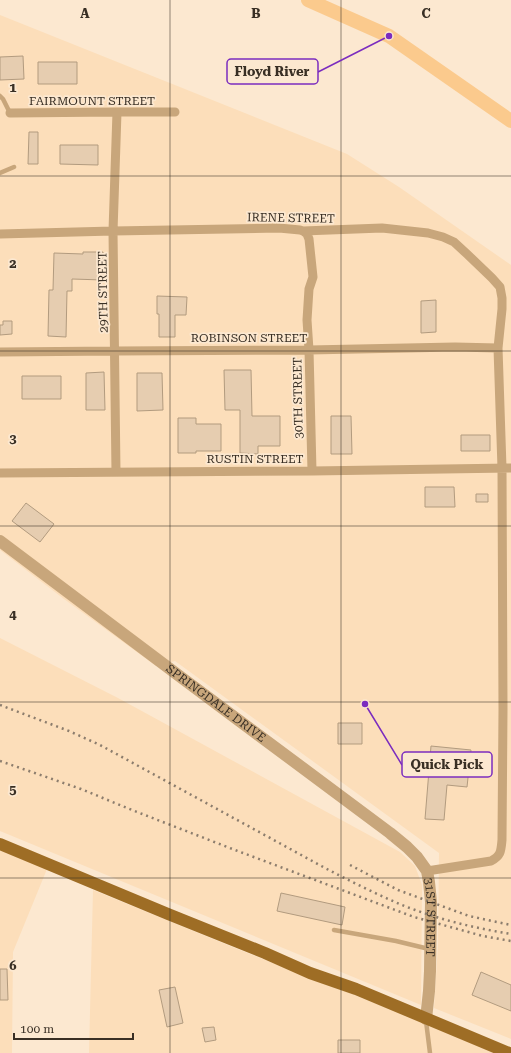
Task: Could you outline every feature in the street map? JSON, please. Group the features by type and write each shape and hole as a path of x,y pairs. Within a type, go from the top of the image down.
{"main road":[{"path":"0,844 310,973 356,989 508,1053"}],"street":[{"name":"29TH STREET","path":"116,472 114,231 117,112"},
{"name":"FAIRMOUNT STREET","path":"10,113 175,112"},
{"name":"IRENE STREET","path":"0,234 279,228 304,231 382,228 428,233 454,242 500,287 502,309 498,348"},
{"name":"30TH STREET","path":"304,231 309,240 313,277 309,289 307,320 312,471"},
{"name":"ROBINSON STREET","path":"0,352 309,350 455,347 498,348"},
{"name":"31ST STREET","path":"426,1019 429,991 431,902 427,871 491,861 501,852 507,710 507,468 498,348"},
{"name":"RUSTIN STREET","path":"0,473 507,468"},
{"name":"SPRINGDALE DRIVE","path":"0,541 390,833 417,857 427,871"}],"lane":[{"path":"0,96 3,98 10,113"},
{"path":"0,173 14,167"},
{"path":"334,930 396,941 430,949"},
{"path":"426,1019 430,1053"}],"shaded area":[{"path":"0,15 347,154 399,187 511,265 511,1039 434,1008 438,945 439,853 175,661 156,666 0,550"},
{"path":"0,638 118,698 400,852 415,866 422,885 421,1005 0,831"},
{"path":"0,850 47,869 13,952 12,1053 0,1053"},
{"path":"93,890 410,1017 495,1053 89,1053"}],"building":[{"path":"23,56 24,79 0,80 0,57"},
{"path":"38,62 77,62 77,84 38,84"},
{"path":"29,132 38,132 38,164 28,164"},
{"path":"60,145 98,145 98,165 60,164"},
{"path":"83,252 103,252 103,280 72,279 72,291 67,291 66,337 48,336 49,290 53,290 54,253 83,254"},
{"path":"157,296 187,297 186,315 175,315 175,337 159,337"},
{"path":"436,300 436,332 421,333 421,301"},
{"path":"3,321 12,321 12,334 0,335 0,325 3,325"},
{"path":"224,370 251,370 252,416 280,416 280,446 258,446 258,454 240,453 240,410 225,410"},
{"path":"104,372 105,410 86,410 86,373"},
{"path":"137,373 162,373 163,410 137,411"},
{"path":"22,376 61,376 61,399 22,399"},
{"path":"331,416 351,416 352,454 331,454"},
{"path":"178,418 196,418 196,424 221,424 221,451 178,453"},
{"path":"461,435 490,435 490,451 461,451"},
{"path":"425,487 454,487 455,507 425,507"},
{"path":"476,494 488,494 488,502 476,502"},
{"path":"26,503 54,524 40,542 12,521"},
{"path":"338,723 362,723 362,744 338,744"},
{"path":"431,746 471,750 467,787 447,785 444,820 425,819"},
{"path":"281,893 345,907 342,925 277,911"},
{"path":"0,969 7,969 8,1000 0,1000"},
{"path":"481,972 511,985 511,1011 472,995"},
{"path":"175,987 183,1023 167,1027 159,990"},
{"path":"214,1027 216,1040 205,1042 202,1028"},
{"path":"338,1040 360,1040 360,1053 338,1053"}],"waterway":[{"path":"308,0 389,36 511,121"}],"railway":[{"path":"0,705 69,731 100,745 325,868 392,901 442,919 511,934"},
{"path":"0,761 81,789 235,850 414,917 483,936 511,941"},
{"path":"350,865 398,890 469,916 511,925"}],"place":[{"name":"Floyd River","path":"389,36"},
{"name":"Quick Pick","path":"365,704"}]}
